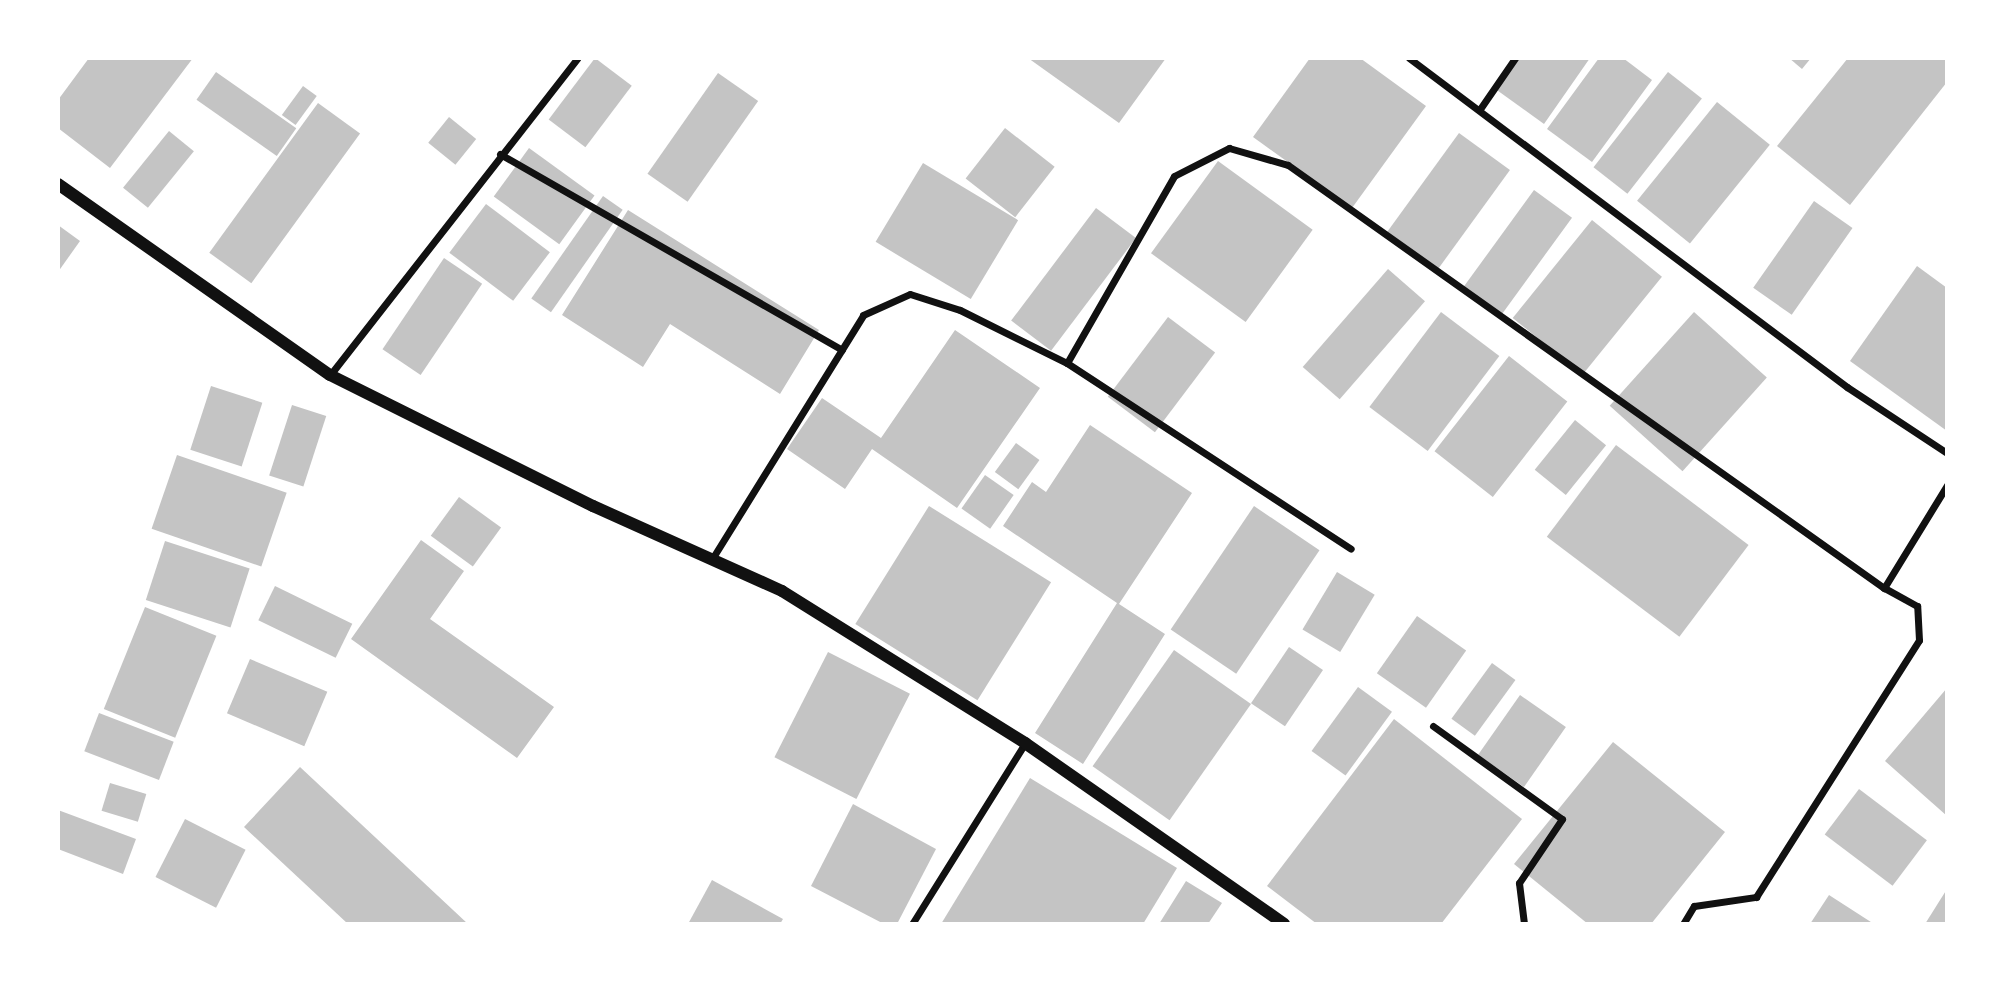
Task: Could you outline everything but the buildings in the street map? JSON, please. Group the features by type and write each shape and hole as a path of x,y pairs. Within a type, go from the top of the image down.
{"street":[{"path":"330,375 500,154 579,58"},
{"path":"1409,58 1847,387 1947,453"},
{"path":"1480,109 1515,58"},
{"path":"1067,363 1174,176 1228,148 1288,165 1884,589 1917,606 1919,640 1756,897 1694,906 1683,924"},
{"path":"500,154 842,350"},
{"path":"58,184 330,375 782,591 1024,743 1284,924"},
{"path":"712,559 863,316 910,295 960,310 1067,363 1351,549"},
{"path":"1884,589 1947,485"},
{"path":"1433,726 1562,819 1519,884 1524,924"},
{"path":"912,924 1024,743"}]}
